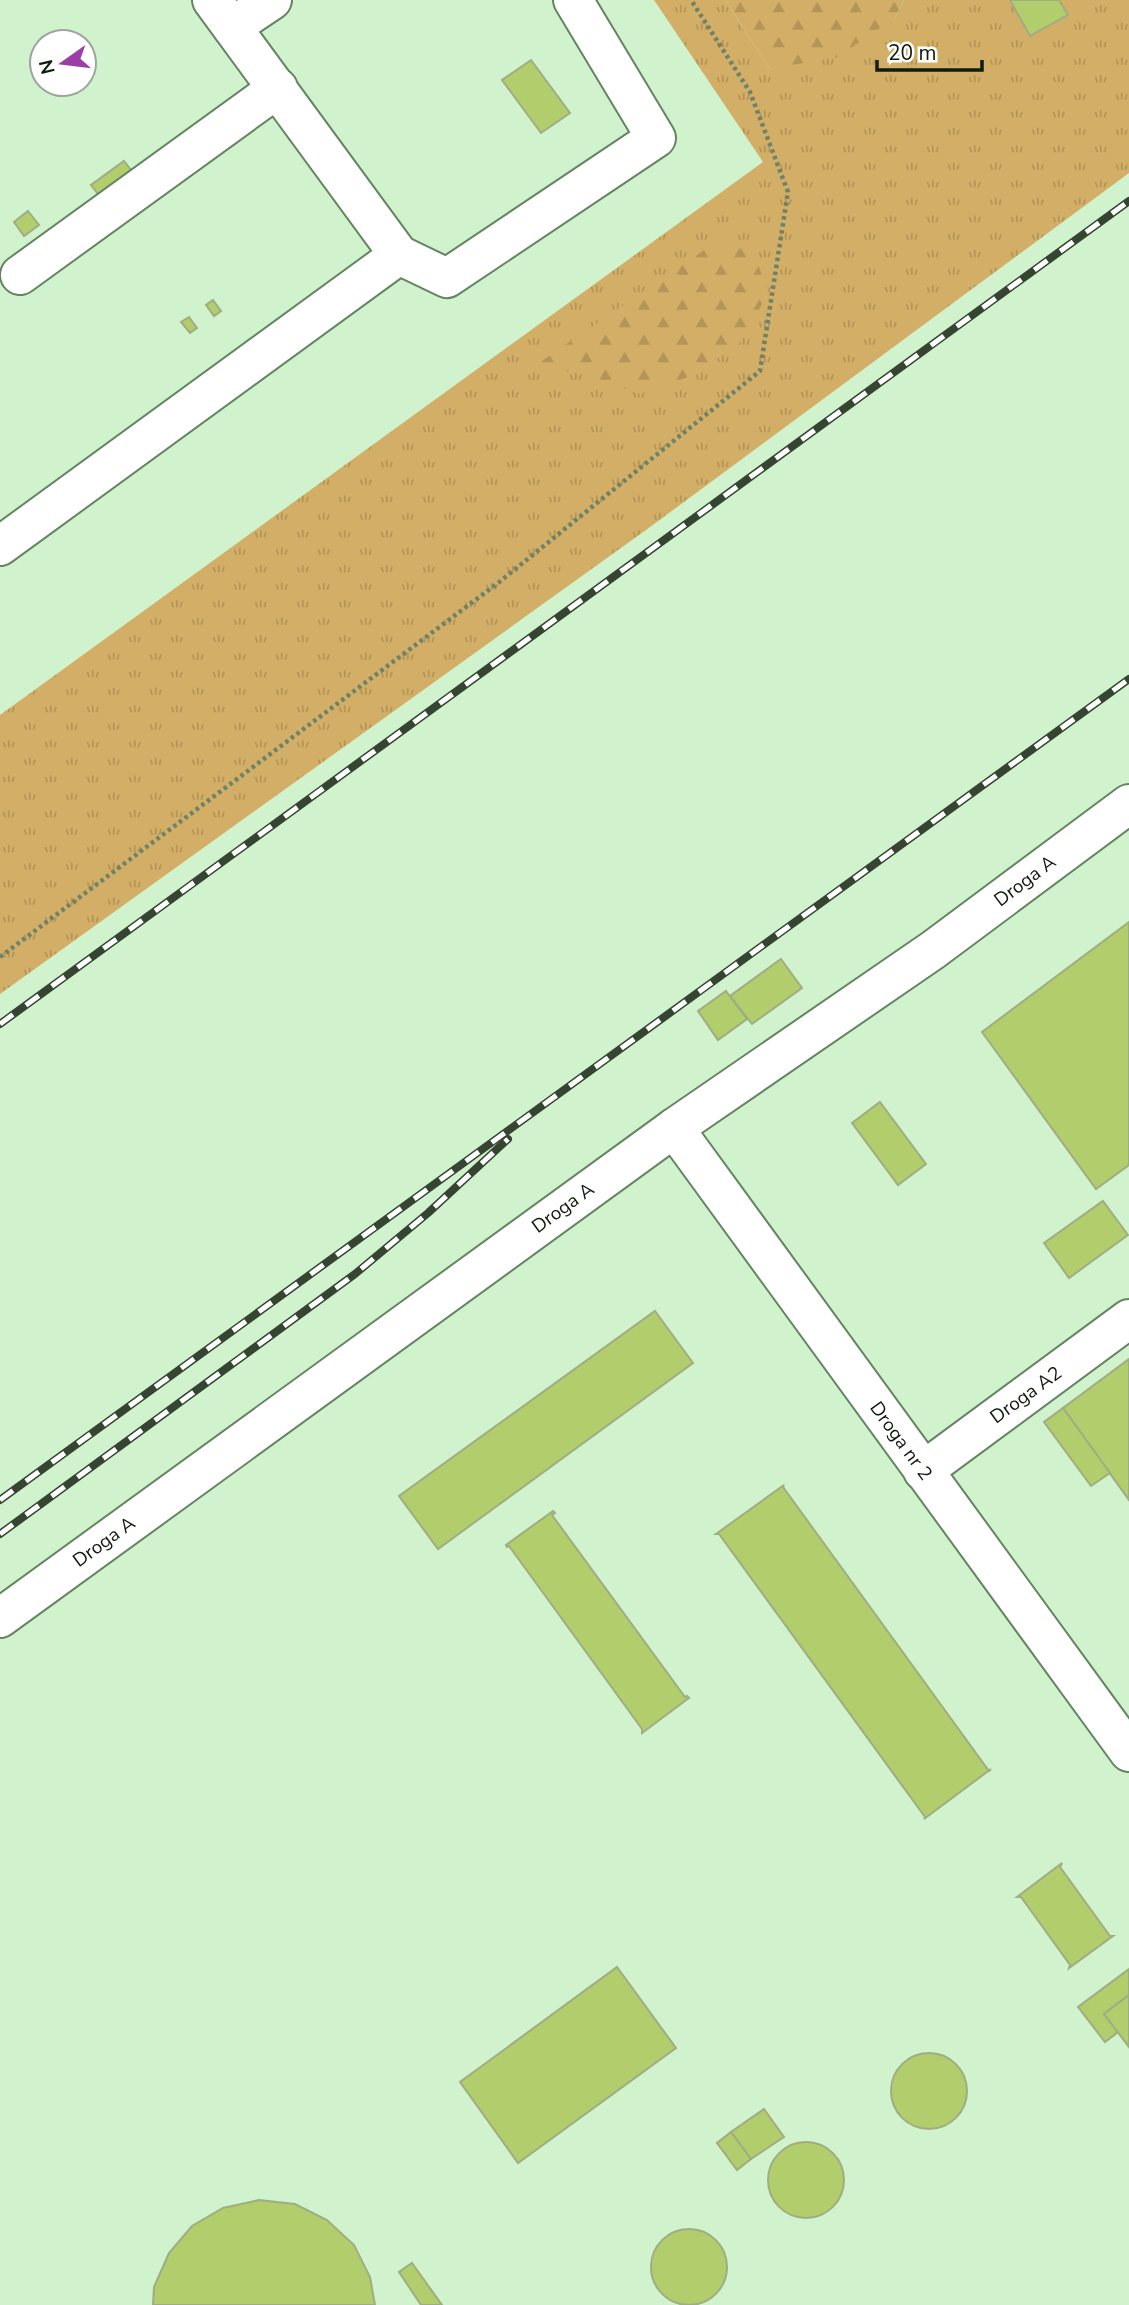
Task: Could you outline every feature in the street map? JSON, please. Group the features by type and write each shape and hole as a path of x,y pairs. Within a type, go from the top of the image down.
{"lane":[{"path":"272,0 222,14 399,255 447,278 656,138 572,0"},
{"path":"20,275 278,88"},
{"path":"0,546 399,255"},
{"name":"Droga A","path":"0,1618 674,1128 933,950 1129,804"},
{"name":"Droga nr 2","path":"674,1128 1129,1752"},
{"name":"Droga A2","path":"923,1471 1129,1319"}],"path":[{"path":"0,957 498,583 760,371 788,192 750,92 691,0"}],"green space":[{"path":"654,0 725,0 770,69 895,18 904,0 1010,0 1030,36 1067,16 1059,0 1129,0 1129,173 646,530 0,994 0,715 763,162"},
{"path":"725,0 904,0 895,18 837,57 770,69"},
{"path":"716,242 754,252 768,294 738,345 688,377 640,394 582,373 533,367"}],"building":[{"path":"1010,0 1059,0 1068,15 1030,36"},
{"path":"531,60 570,113 541,133 502,80"},
{"path":"124,161 135,175 102,199 91,185"},
{"path":"28,211 39,225 24,236 14,222"},
{"path":"213,300 221,311 214,316 206,305"},
{"path":"189,317 197,328 190,333 181,322"},
{"path":"1129,922 1129,1165 1096,1189 982,1032"},
{"path":"781,959 802,988 752,1024 730,996"},
{"path":"726,991 747,1019 718,1040 698,1011"},
{"path":"880,1102 926,1164 898,1185 852,1123"},
{"path":"1103,1201 1128,1235 1069,1278 1044,1243"},
{"path":"655,1311 693,1363 438,1549 399,1496"},
{"path":"1129,1359 1129,1500 1063,1408"},
{"path":"1063,1408 1110,1473 1091,1486 1044,1422"},
{"path":"784,1485 989,1771 924,1819 719,1534 716,1534"},
{"path":"553,1511 555,1513 552,1515 685,1697 689,1698 642,1733 642,1729 506,1545"},
{"path":"1062,1863 1060,1867 1110,1936 1113,1936 1069,1968 1070,1965 1021,1897 1017,1897"},
{"path":"617,1967 676,2048 518,2163 460,2082"},
{"path":"1129,1969 1129,1995 1104,2014 1118,2032 1105,2042 1078,2007"},
{"path":"1129,1995 1129,2047 1104,2014"},
{"path":"929,2053 944,2056 956,2064 964,2076 967,2091 964,2106 956,2118 944,2126 929,2129 914,2126 902,2118 894,2106 891,2091 894,2076 902,2064 914,2056"},
{"path":"764,2109 784,2137 751,2159 731,2132"},
{"path":"731,2132 751,2159 737,2170 717,2143"},
{"path":"806,2142 821,2145 833,2153 841,2165 844,2180 841,2195 833,2207 821,2215 806,2218 791,2215 779,2207 771,2195 768,2180 771,2165 779,2153 791,2145"},
{"path":"259,2200 295,2204 327,2220 354,2245 370,2277 375,2305 153,2305 154,2287 169,2253 192,2226 223,2208"},
{"path":"689,2229 704,2232 716,2240 724,2252 727,2267 724,2282 716,2294 704,2302 689,2305 674,2302 662,2294 654,2282 651,2267 654,2252 662,2240 674,2232"},
{"path":"412,2263 442,2305 421,2305 399,2272"}],"railway":[{"path":"0,1024 1129,201"},
{"path":"0,1500 1129,679"},
{"path":"0,1534 355,1274 428,1213 508,1139"}]}
